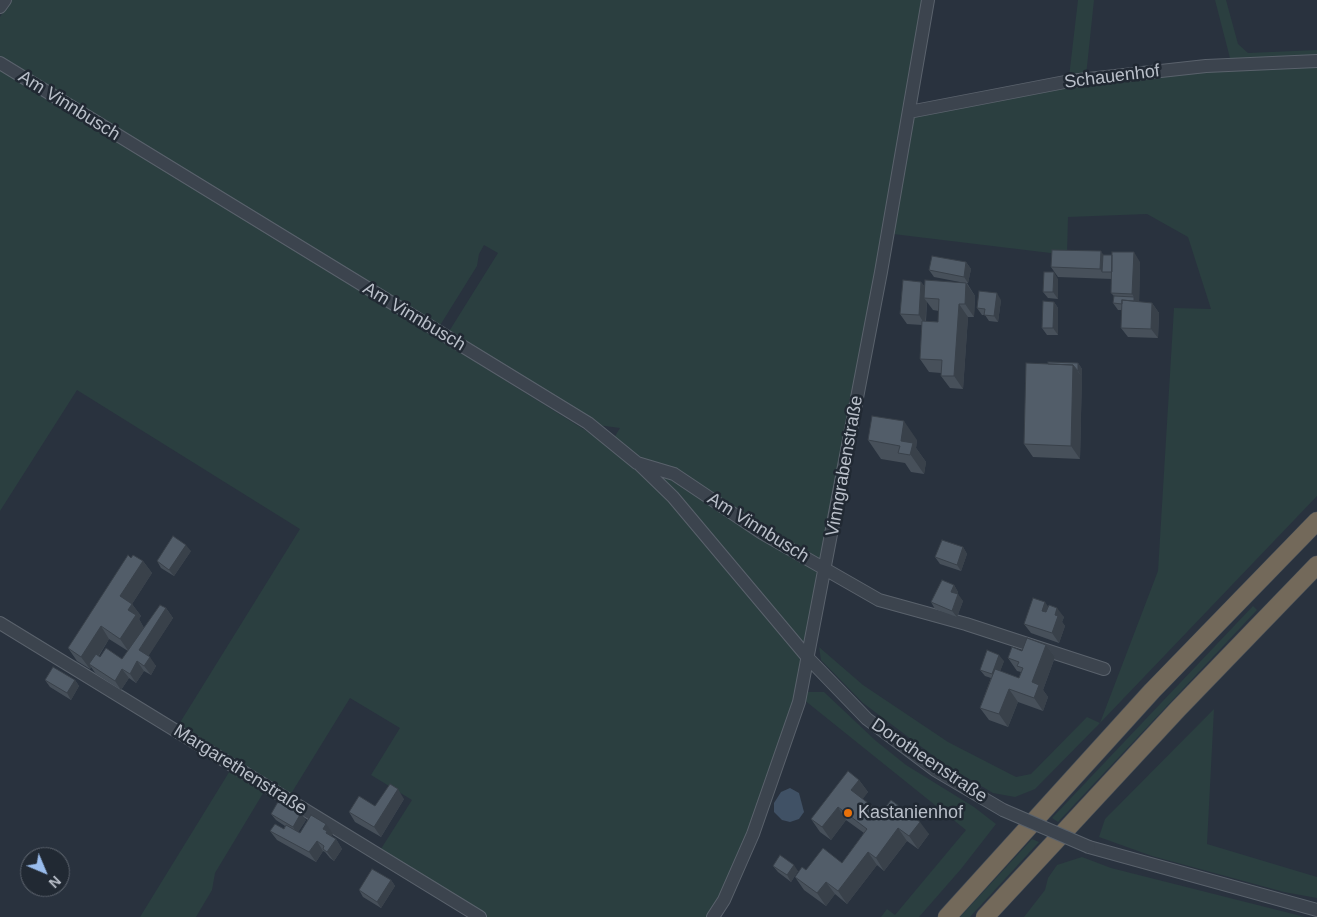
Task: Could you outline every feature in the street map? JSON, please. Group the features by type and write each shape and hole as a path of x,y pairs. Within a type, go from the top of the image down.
{"highway":[{"path":"947,917 1152,691 1317,522"},
{"path":"985,917 1178,709 1317,566"}],"street":[{"path":"0,8 4,0"},
{"name":"Vinngrabenstraße","path":"713,917 724,900 753,834 799,702 826,571 928,0"},
{"name":"Schauenhof","path":"909,112 1070,81 1206,66 1317,61"},
{"name":"Am Vinnbusch","path":"0,64 588,423 637,463 674,474 762,533 826,571"},
{"name":"Dorotheenstraße","path":"637,463 673,497 809,659 867,719 935,770 1003,810 1089,847 1317,910"},
{"path":"826,571 879,600 966,624 1104,668"},
{"name":"Margarethenstraße","path":"0,623 480,917"}],"green space":[{"path":"11,0 923,0 846,451 809,639 805,647 698,519 653,473 614,438 620,428 597,425 448,333 498,253 484,245 479,254 477,266 439,327 298,242 294,249 609,445 671,499 799,653 802,660 802,670 796,694 742,851 721,898 708,917 486,917 379,852 412,800 371,775 400,728 350,698 289,797 176,729 300,529 77,390 0,511 0,17"},
{"path":"1078,0 1094,0 1086,76 1069,77"},
{"path":"1215,0 1226,0 1238,44 1248,53 1317,50 1317,58 1231,62"},
{"path":"1317,64 1317,496 1100,723 1158,571 1174,308 1211,309 1188,237 1147,214 1068,217 1067,255 893,234 910,124 915,116 1069,85"},
{"path":"1253,606 1257,610 1058,822 1052,818"},
{"path":"819,647 863,685 948,742 1016,777 1031,774 1087,717 1100,723 1035,789 1015,797 993,793 947,766 863,703 821,660"},
{"path":"808,692 824,692 876,741 906,765 974,807 996,824 961,869 919,917 881,917 887,909 895,915 966,830 803,699"},
{"path":"1214,709 1207,844 1317,877 1317,898 1284,892 1152,856 1099,837 1105,819"},
{"path":"231,769 265,790 215,873 212,890 196,917 140,917"},
{"path":"1032,839 1039,842 970,917 960,917"},
{"path":"1082,857 1111,868 1305,917 1024,917 1045,890 1048,878 1057,865"}],"water":[{"path":"790,788 799,793 804,812 799,819 790,822 782,820 774,812 774,803 781,792"}],"building":[{"path":"1052,250 1101,251 1100,269 1051,267"},
{"path":"1112,252 1134,252 1132,294 1111,293"},
{"path":"1103,255 1112,255 1112,272 1102,272"},
{"path":"932,256 966,262 964,277 929,270"},
{"path":"1044,272 1054,272 1053,292 1043,292"},
{"path":"903,280 921,282 919,315 900,314"},
{"path":"925,280 966,283 965,304 959,304 954,376 941,376 942,360 920,359 922,321 938,322 939,299 924,298"},
{"path":"979,291 997,293 994,316 984,315 985,309 977,308"},
{"path":"1114,296 1134,297 1134,301 1122,300 1122,304 1113,303"},
{"path":"1122,300 1152,303 1151,329 1121,328"},
{"path":"1043,301 1054,302 1053,328 1042,328"},
{"path":"1048,362 1078,363 1078,371 1073,365 1048,364"},
{"path":"1026,363 1073,365 1071,446 1024,444"},
{"path":"872,416 904,421 901,441 913,443 910,455 898,453 900,446 868,440"},
{"path":"173,536 186,545 169,570 157,561"},
{"path":"942,540 963,547 957,565 935,557"},
{"path":"128,555 131,558 133,555 143,561 120,596 132,604 128,610 136,615 120,639 101,626 81,657 68,648"},
{"path":"942,580 954,585 951,592 958,594 952,611 931,602"},
{"path":"1033,598 1045,602 1042,611 1046,612 1049,605 1057,608 1055,615 1058,616 1052,633 1024,624"},
{"path":"160,605 166,608 139,650 150,657 144,666 137,661 130,674 122,669 115,681 89,664 96,654 100,657 106,648 122,659"},
{"path":"1027,638 1046,645 1032,682 1039,685 1034,698 1009,689 999,714 980,708 995,669 1019,678 1023,668 1017,666 1019,662 1008,658 1012,647 1022,651"},
{"path":"987,650 999,655 992,674 980,670"},
{"path":"53,667 75,680 67,693 45,680"},
{"path":"848,771 859,780 851,790 881,813 891,800 920,822 909,836 898,828 876,858 868,852 838,891 826,882 817,893 795,877 802,867 806,870 823,848 842,863 867,829 838,807 822,827 811,819"},
{"path":"390,784 398,789 374,827 349,812 359,796 375,806"},
{"path":"279,800 301,813 293,827 271,814"},
{"path":"311,815 326,824 323,829 336,839 327,852 323,849 324,846 317,841 309,852 270,831 275,824 284,829 286,825 300,833"},
{"path":"780,855 794,865 787,875 773,866"},
{"path":"372,869 391,880 377,902 359,890"}],"place":[{"name":"Kastanienhof","path":"848,813"}]}
